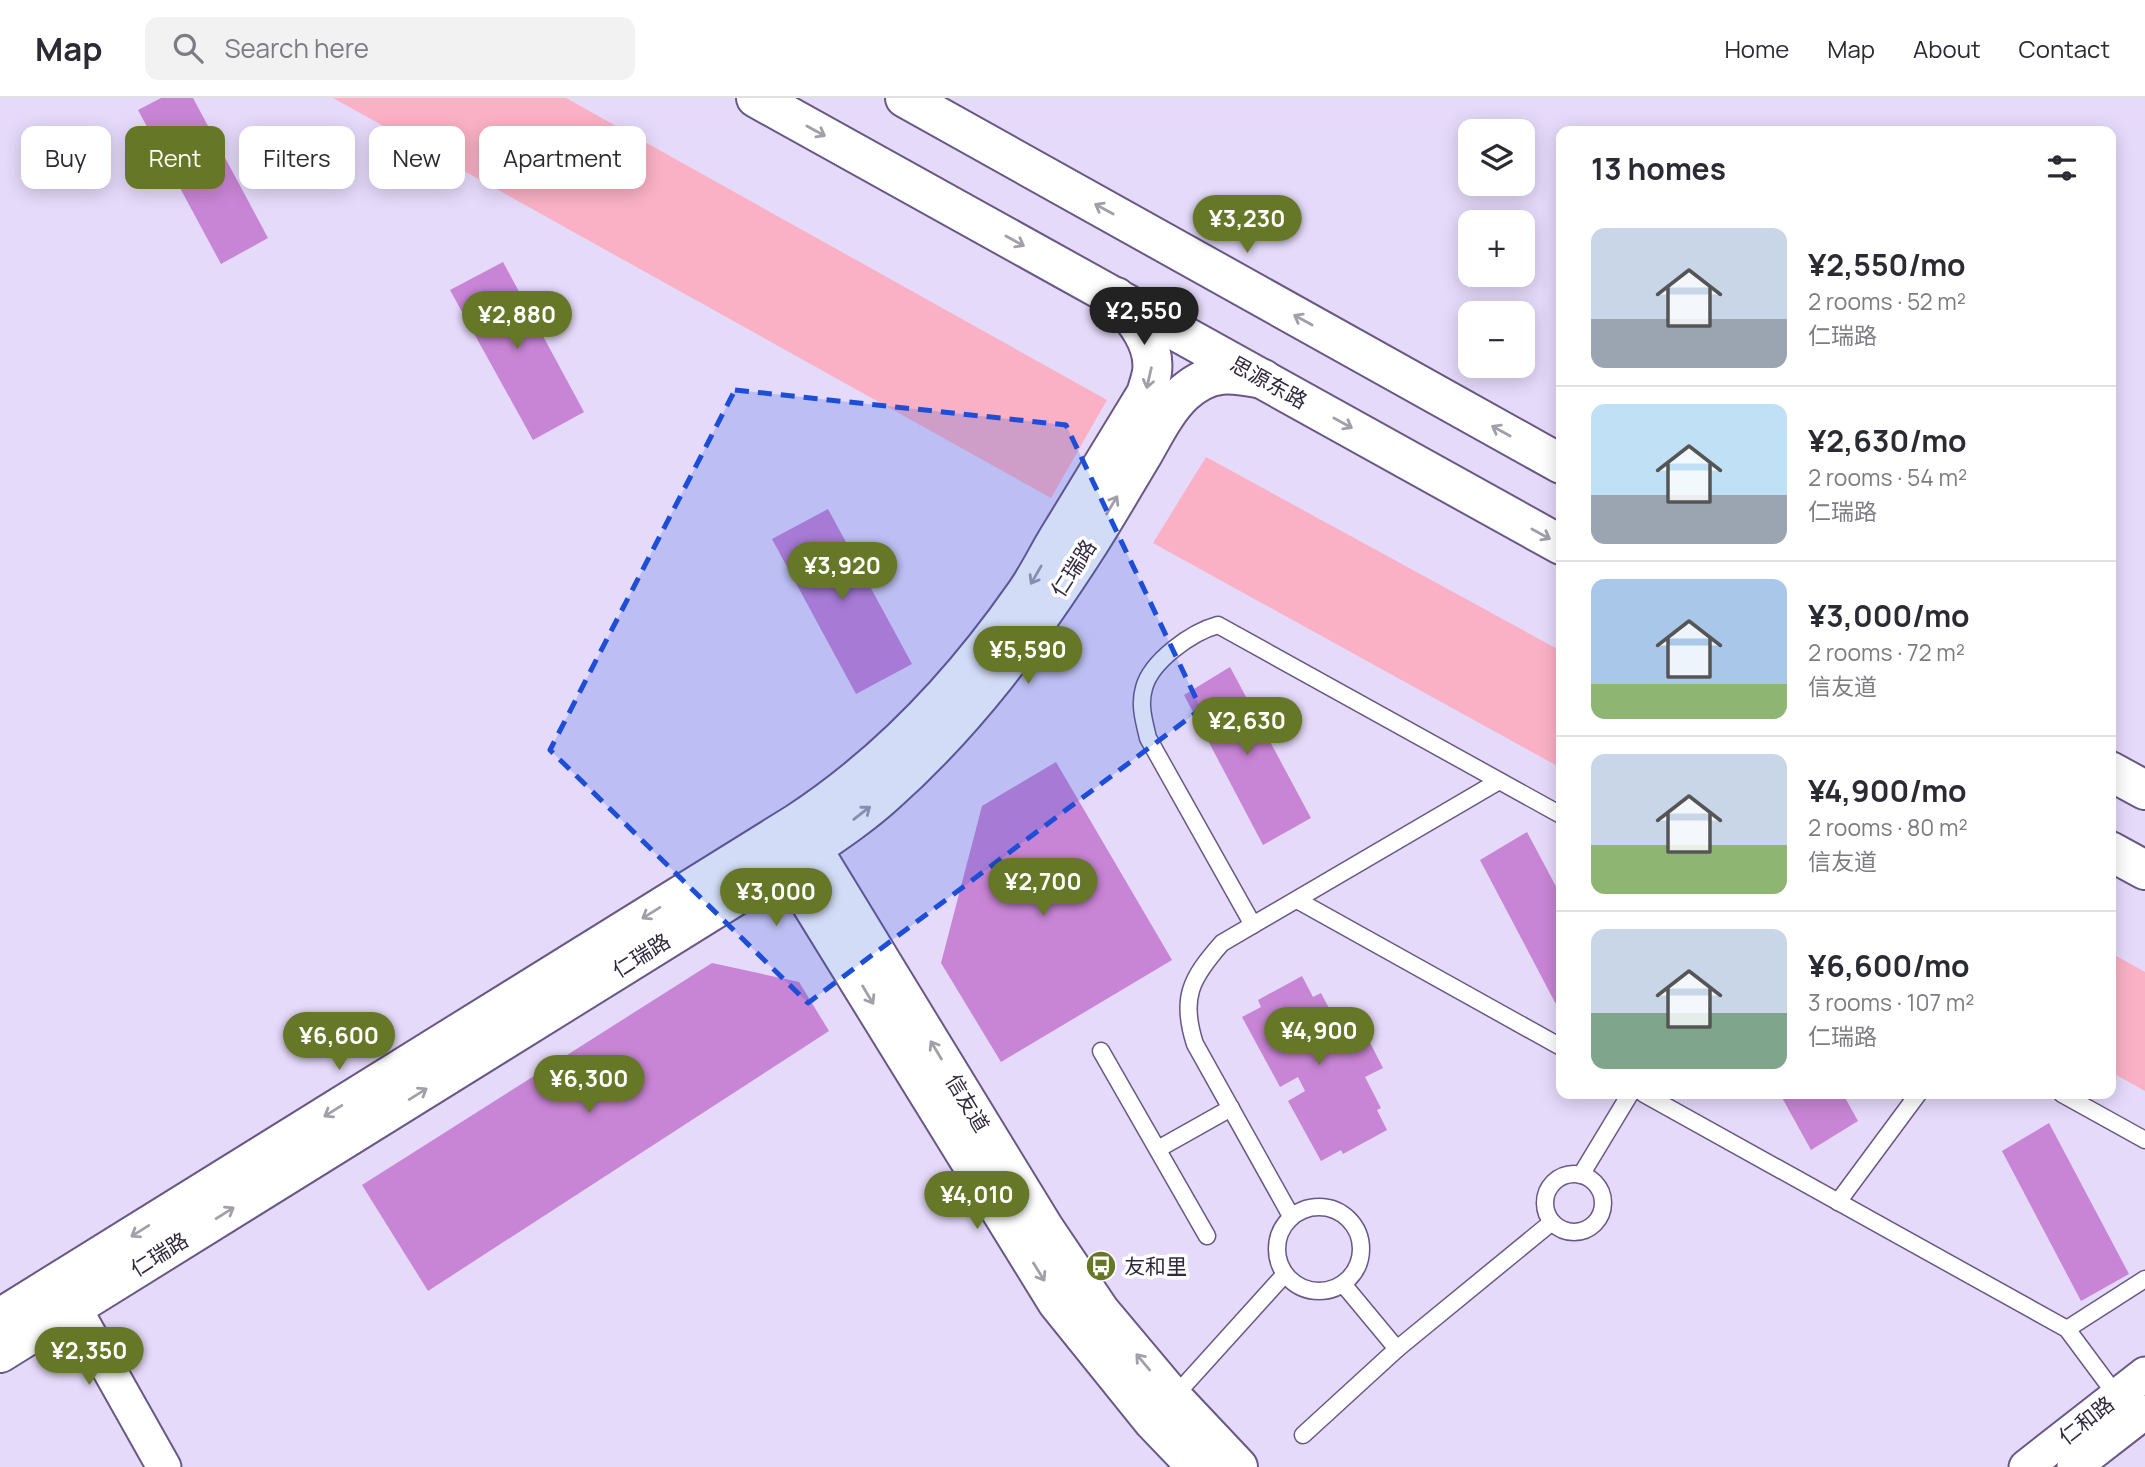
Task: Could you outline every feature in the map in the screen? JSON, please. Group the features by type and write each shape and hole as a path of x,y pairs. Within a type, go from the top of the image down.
{"street":[{"name":"思源东路","path":"757,98 1556,542"},
{"path":"905,98 1556,461"},
{"name":"仁瑞路","path":"790,852 836,798 915,727 950,690 1026,593 1146,394 1153,370 1150,350 1132,317 1116,297"},
{"name":"仁瑞路","path":"0,1353 67,1293 716,890 790,852 884,796 925,758 1016,653 1102,522 1170,408 1186,391 1210,376 1229,372 1263,379"},
{"path":"2116,774 2145,790"},
{"path":"790,852 818,885 845,928"},
{"path":"2116,853 2145,870"},
{"path":"716,890 785,900 845,928"},
{"name":"信友道","path":"845,928 1100,1311 1197,1467"},
{"name":"仁瑞路","path":"0,1318 67,1293"},
{"path":"67,1293 164,1467"},
{"name":"仁和路","path":"2074,1467 2132,1410 2145,1374"},
{"name":"信友道","path":"1163,1410 1238,1467"},
{"name":"仁和路","path":"2026,1467 2132,1410"}],"lane":[{"path":"1253,925 1147,738 1141,710 1144,686 1156,667 1189,638 1218,625 1556,813"},
{"path":"1291,1216 1195,1044 1188,1022 1188,1002 1193,982 1222,943 1499,781"},
{"path":"1297,900 1556,1044"},
{"path":"1101,1051 1207,1237"},
{"path":"1581,1175 1627,1099"},
{"path":"1653,1099 2067,1329 2132,1410"},
{"path":"1838,1202 1914,1099"},
{"path":"2071,1099 2145,1140"},
{"path":"1157,1150 1231,1108"},
{"path":"1581,1175 1589,1178 1602,1193 1602,1213 1597,1222 1589,1228 1569,1232 1552,1222 1545,1206 1549,1188 1563,1176 1581,1175"},
{"path":"1316,1206 1341,1213 1352,1221 1358,1233 1360,1254 1353,1274 1343,1284 1329,1290 1314,1291 1300,1287 1285,1274 1280,1266 1277,1238 1282,1226 1291,1216 1316,1206"},
{"path":"1303,1434 1398,1349 1552,1222"},
{"path":"1163,1410 1285,1274"},
{"path":"2067,1329 2145,1279"},
{"path":"1343,1284 1398,1349"}],"highlighted area":[{"path":"735,390 1066,425 1201,709 808,1003 550,750"}],"shaded area":[{"path":"333,98 566,98 616,126 479,126 479,179 465,172 465,126 383,126"},
{"path":"646,143 1107,400 1051,498 496,189 646,189"},
{"path":"1206,457 1556,648 1556,765 1153,543"},
{"path":"2116,956 2145,972 2145,1091 2116,1075"}],"building":[{"path":"161,98 193,98 208,126 147,126 138,110"},
{"path":"225,158 239,189 242,189 268,238 221,264 181,189 225,189"},
{"path":"503,262 584,412 533,440 450,290"},
{"path":"828,509 912,664 856,694 772,539"},
{"path":"1230,667 1311,818 1263,845 1184,695"},
{"path":"1056,762 1172,960 1001,1062 941,963 982,806"},
{"path":"1527,832 1556,887 1556,1004 1480,860"},
{"path":"712,963 799,982 829,1031 428,1291 362,1185"},
{"path":"1302,976 1313,997 1321,993 1342,1033 1360,1023 1383,1068 1365,1077 1381,1108 1377,1110 1387,1130 1343,1154 1341,1150 1321,1161 1288,1101 1305,1091 1298,1077 1280,1087 1242,1017 1261,1007 1258,1000"},
{"path":"1783,1099 1846,1099 1858,1121 1811,1150"},
{"path":"2049,1123 2129,1274 2081,1301 2002,1151"}],"place":[{"name":"友和里","path":"1101,1266"}]}
